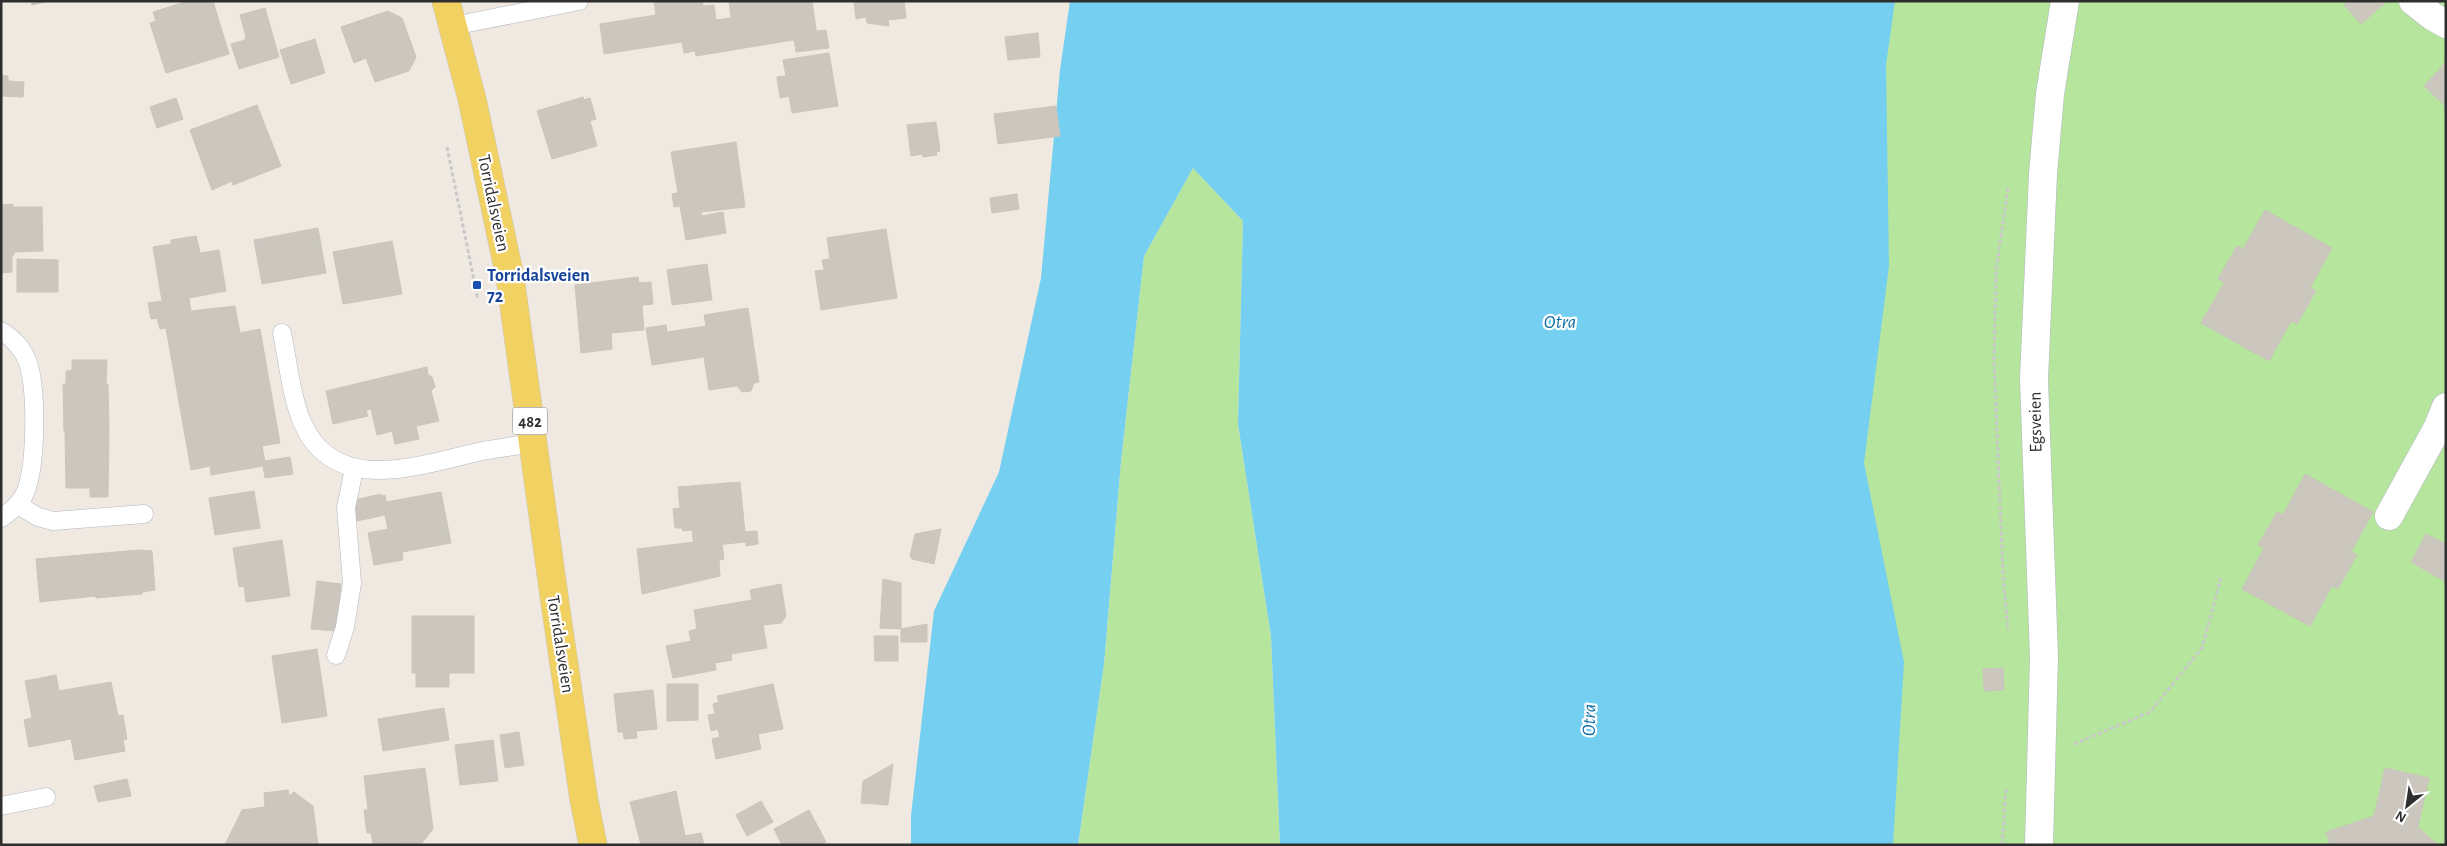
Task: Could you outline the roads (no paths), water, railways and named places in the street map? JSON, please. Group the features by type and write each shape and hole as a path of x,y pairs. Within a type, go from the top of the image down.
{"main road":[{"name":"Torridalsveien","path":"450,13 472,98 510,277 584,800 593,845"}],"street":[{"name":"Egsveien","path":"2038,845 2044,657 2034,379 2043,174 2050,94 2065,1"},
{"path":"2414,1 2432,16 2446,24"},
{"path":"2390,516 2438,427 2446,407"}],"lane":[{"name":"Torridalsveien","path":"450,13 579,1"},
{"path":"1,331 9,336 24,353 31,376 34,429 32,475 24,496 18,505 1,518"},
{"path":"282,333 302,422 314,442 326,454 354,469 378,471 431,464 480,451 534,442"},
{"path":"336,655 345,627 352,584 346,508 354,469"},
{"path":"18,505 38,517 53,521 144,514"},
{"path":"1,806 46,797"}],"water":[{"name":"Otra","path":"1070,1 1895,1 1886,65 1889,266 1864,463 1904,662 1893,845 1280,845 1271,636 1238,424 1243,221 1193,168 1144,256 1121,461 1104,664 1078,845 911,845 911,816 934,611 999,472 1041,278 1060,70"}],"place":[{"name":"Torridalsveien 72","path":"477,285"}]}
